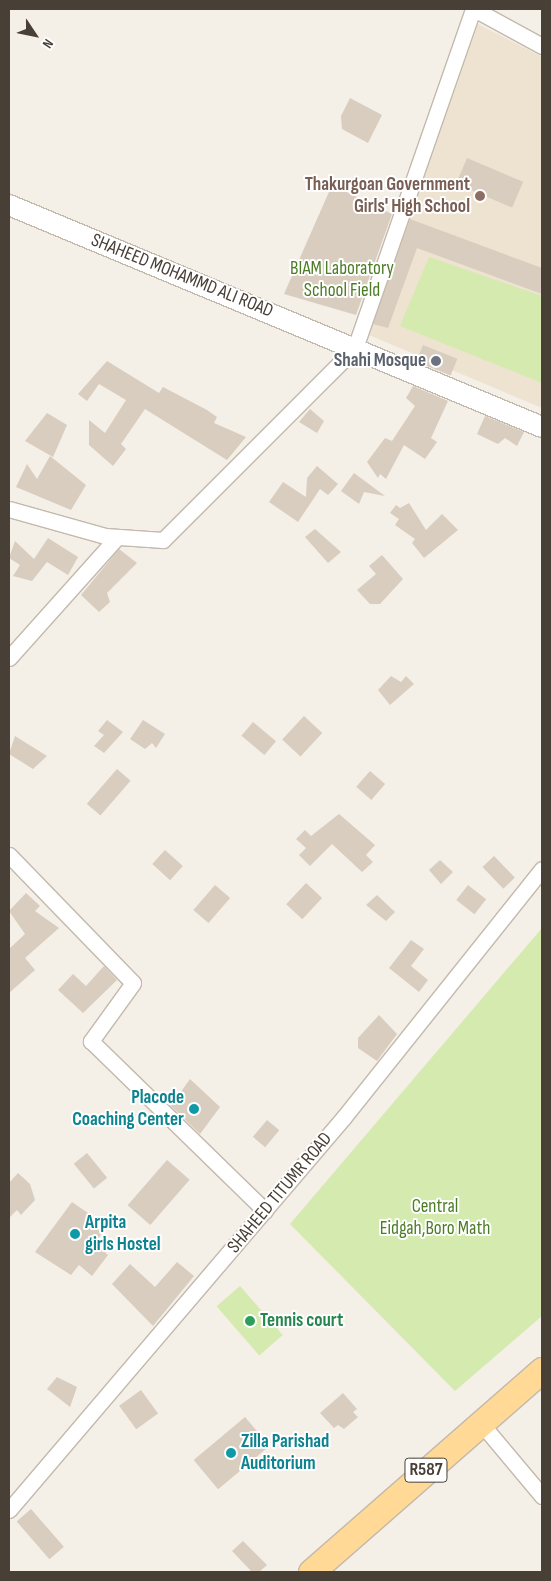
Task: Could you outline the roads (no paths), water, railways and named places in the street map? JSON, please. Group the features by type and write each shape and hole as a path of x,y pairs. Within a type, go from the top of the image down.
{"main road":[{"name":"R587","path":"334,1572 485,1428 542,1370"},
{"name":"R587","path":"311,1572 485,1428 542,1390"}],"street":[{"path":"9,509 117,537 163,540 355,348 474,9 542,46"},
{"name":"SHAHEED MOHAMMD ALI ROAD","path":"9,205 542,427"},
{"path":"9,658 117,537"},
{"path":"9,855 133,983 91,1041 265,1211"},
{"name":"SHAHEED TITUMR ROAD","path":"9,1510 265,1211 542,869"},
{"path":"485,1428 542,1496"}],"place":[{"name":"Thakurgoan Government Girls' High School","path":"480,196"},
{"name":"Shahi Mosque","path":"436,361"},
{"name":"Placode Coaching Center","path":"194,1109"},
{"name":"Arpita girls Hostel","path":"75,1234"},
{"name":"Tennis court","path":"250,1321"},
{"name":"Zilla Parishad Auditorium","path":"231,1453"}],"park label":[{"name":"BIAM Laboratory School Field","path":"342,280"},
{"name":"Central Eidgah,Boro Math","path":"435,1218"}]}
